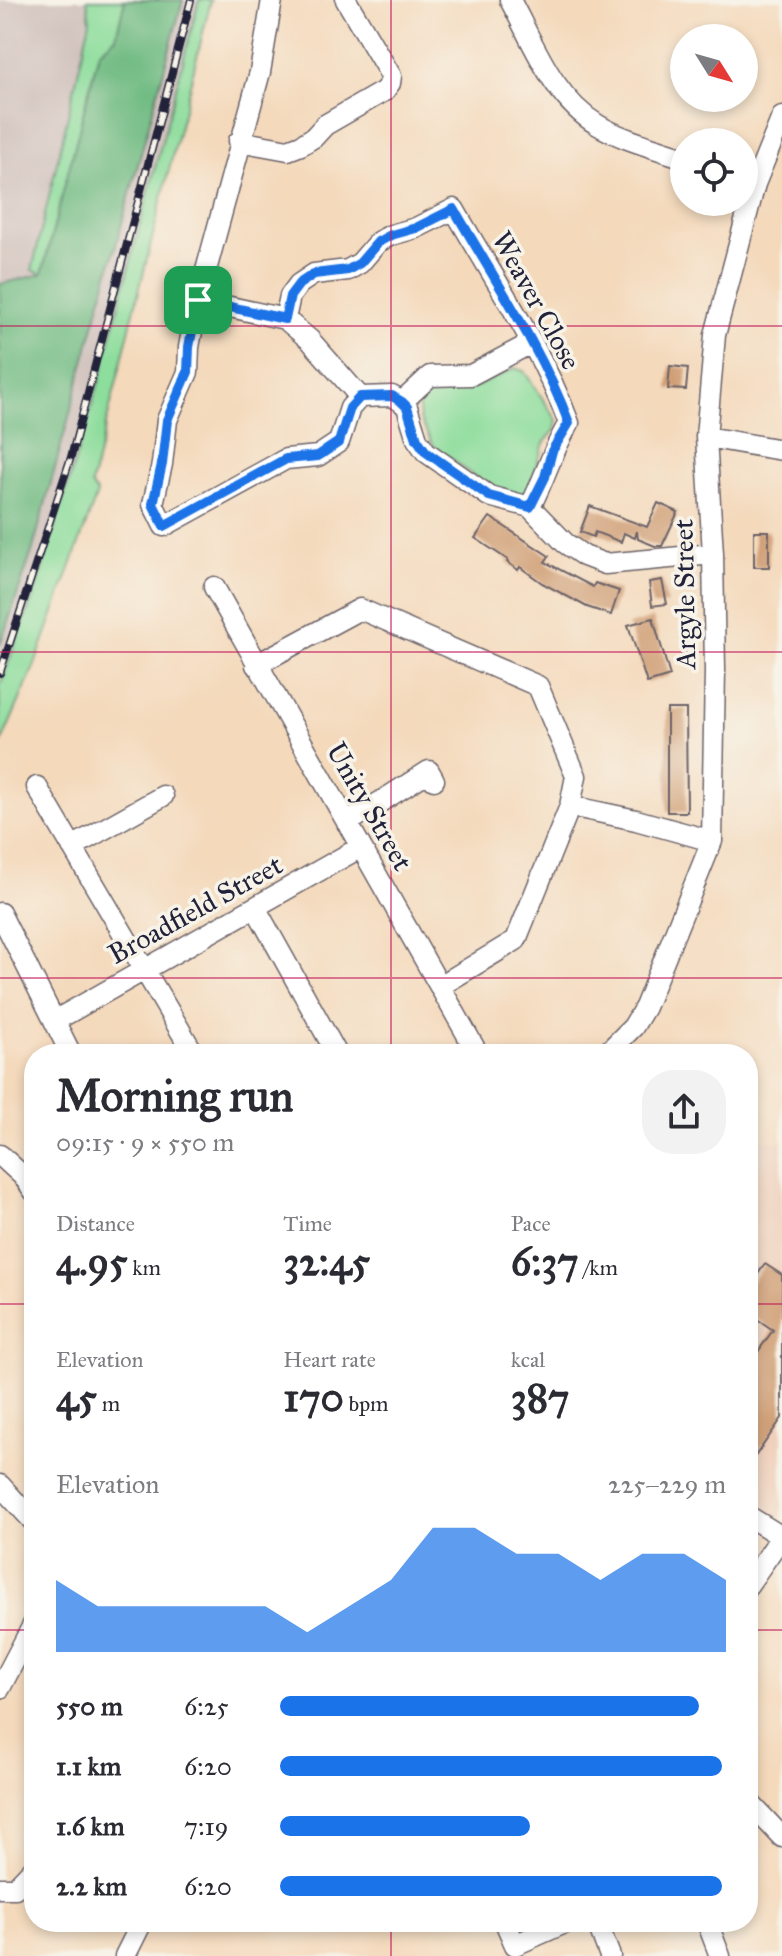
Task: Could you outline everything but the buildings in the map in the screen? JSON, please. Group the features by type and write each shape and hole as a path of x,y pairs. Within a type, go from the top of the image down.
{"street":[{"path":"272,0 260,72 198,300 189,347 188,372 167,420 153,504 164,526 286,459 318,456 339,442 350,408 360,397 392,396 407,407 417,439 426,452 489,496 530,507 565,543 584,556 605,564 713,554"},
{"path":"239,141 288,150 301,145 325,125 384,91 391,76 346,0"},
{"path":"510,0 556,86 585,116 601,127 670,153"},
{"name":"Argyle Street","path":"758,166 782,117"},
{"name":"Weaver Close","path":"285,319 290,296 299,284 314,274 348,270 360,263 378,242 454,209 531,343 569,423 552,451 545,477 530,507"},
{"name":"Argyle Street","path":"616,1044 633,1027 645,1007 712,841 715,670 713,554 706,437 715,335 742,216"},
{"path":"198,300 285,319 310,340 360,397"},
{"path":"402,402 430,376 471,375 531,343"},
{"path":"706,437 782,450"},
{"name":"Unity Street","path":"214,587 472,1044"},
{"path":"256,665 360,609 538,686 576,776 570,806 516,940 440,986"},
{"path":"347,823 429,771 434,780"},
{"path":"37,787 188,1044"},
{"path":"72,847 163,796"},
{"path":"570,806 712,841"},
{"name":"Broadfield Street","path":"56,1020 361,847"},
{"path":"255,907 331,1044"},
{"path":"0,913 67,1044"},
{"path":"0,1155 24,1177"},
{"path":"0,1485 24,1511"},
{"path":"758,1522 782,1537 758,1571"},
{"path":"0,1688 24,1642"},
{"path":"758,1810 778,1827"},
{"path":"0,1888 15,1888 24,1879"},
{"path":"125,1956 137,1932"},
{"path":"509,1932 515,1945 544,1932"},
{"path":"601,1932 610,1956"},
{"path":"711,1932 720,1956"}],"shaded area":[{"path":"0,0 125,0 52,303 0,442"},
{"path":"183,0 199,0 99,382 38,583 0,686 0,625 32,552"},
{"path":"758,1140 782,1142 782,1514 774,1518 758,1507"}],"green space":[{"path":"87,0 125,0 116,37 99,52 42,274 32,270 90,21"},
{"path":"125,0 183,0 32,552 0,645 0,284 42,274 99,52 116,37"},
{"path":"199,0 211,0 91,485 97,494 34,667 0,746 0,686 38,583 99,382"},
{"path":"515,368 524,371 557,420 555,430 544,443 529,489 518,496 494,491 433,445 420,420 418,400 432,386 475,387"}],"railway":[{"path":"0,673 71,457 191,0"}],"route":[{"path":"454,209 531,343 569,423 552,451 545,477 530,507 489,496 426,452 417,439 407,407 402,402 392,396 360,397 350,408 339,442 318,456 286,459 164,526 153,504 170,407 188,372 189,347 198,300 285,319 290,296 299,284 314,274 348,270 360,263 378,242 454,209"}]}
